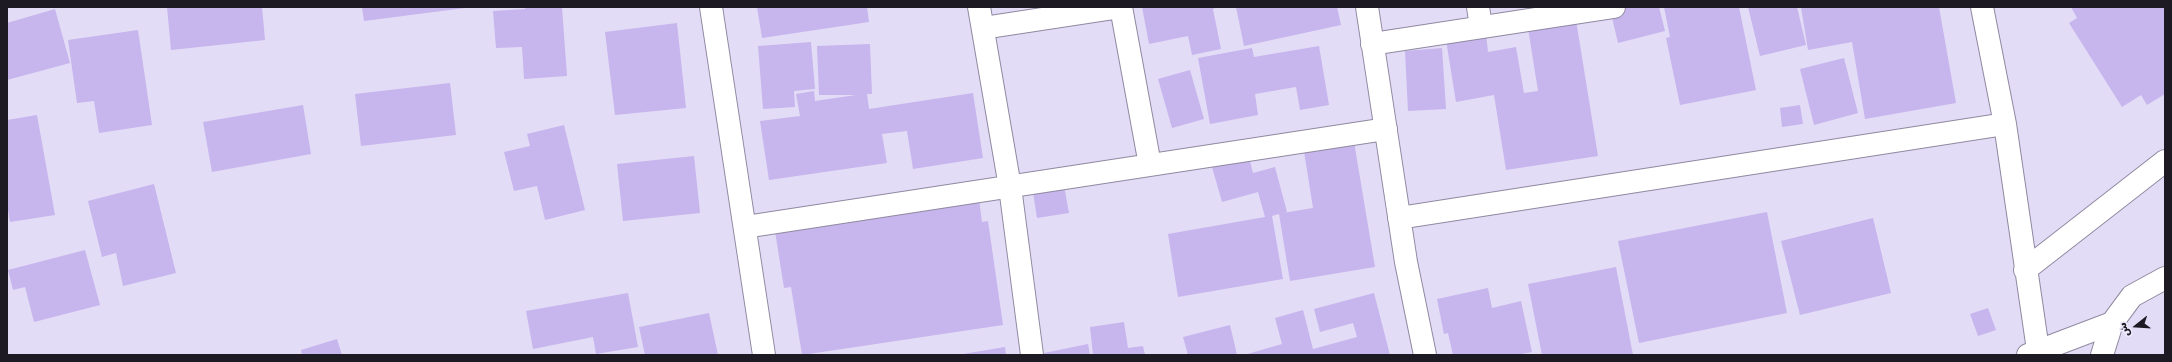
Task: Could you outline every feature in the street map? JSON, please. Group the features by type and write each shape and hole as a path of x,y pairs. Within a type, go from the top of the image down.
{"street":[{"path":"711,7 764,355"},
{"path":"979,7 1010,187 1032,355"},
{"path":"983,28 1121,7 1150,166"},
{"path":"1367,7 1399,218 1425,355"},
{"path":"1372,44 1480,17 1614,7"},
{"path":"1982,7 2005,124 2025,270 2033,353 2112,323"},
{"path":"1399,218 2005,124"},
{"path":"745,227 1386,129"},
{"path":"2025,270 2165,161"},
{"path":"2102,355 2112,323 2132,296 2165,278"}],"building":[{"path":"167,7 262,7 265,40 171,50"},
{"path":"362,7 465,7 465,8 364,21"},
{"path":"525,7 562,7 567,76 524,79 522,47 496,48 493,11 525,9"},
{"path":"757,7 867,7 869,22 762,38"},
{"path":"1142,7 1218,7 1213,9 1221,49 1192,55 1188,36 1149,44"},
{"path":"1236,7 1337,7 1341,25 1244,46"},
{"path":"1617,7 1659,7 1665,31 1618,43 1610,9"},
{"path":"1664,7 1739,7 1756,90 1680,105 1666,38 1670,37"},
{"path":"1748,7 1797,7 1806,45 1760,56"},
{"path":"1801,7 1939,7 1956,103 1865,119 1852,42 1808,50"},
{"path":"2071,7 2165,7 2165,94 2147,105 2141,95 2122,107 2069,23 2077,18"},
{"path":"55,9 70,63 7,80 7,23"},
{"path":"1575,14 1598,156 1506,170 1494,95 1456,102 1446,40 1486,33 1488,52 1516,47 1524,93 1538,91 1527,22"},
{"path":"677,23 686,108 615,115 605,32"},
{"path":"138,30 152,125 99,133 94,101 77,103 68,40"},
{"path":"811,42 815,89 794,91 795,107 763,109 758,46"},
{"path":"870,44 872,94 867,94 869,109 973,93 983,158 913,169 907,131 882,134 887,163 769,180 760,121 800,116 796,94 814,91 815,101 856,95 819,95 817,46"},
{"path":"1319,46 1329,105 1300,110 1296,87 1255,94 1258,115 1210,124 1198,58 1252,48 1254,57"},
{"path":"1442,48 1446,109 1408,111 1405,51"},
{"path":"1844,58 1858,113 1814,125 1800,69"},
{"path":"1190,70 1204,119 1172,128 1158,79"},
{"path":"450,83 456,135 361,146 355,94"},
{"path":"303,105 311,154 212,172 203,122"},
{"path":"1800,105 1803,124 1782,127 1780,108"},
{"path":"37,115 55,215 10,222 7,204 7,120"},
{"path":"564,125 585,210 545,220 537,186 514,191 504,152 530,146 527,134"},
{"path":"1353,136 1375,267 1290,281 1279,214 1272,216 1283,279 1178,297 1168,234 1265,217 1258,192 1222,202 1212,167 1249,157 1253,173 1275,167 1287,212 1283,213 1313,208 1303,145"},
{"path":"694,156 700,213 623,221 617,164"},
{"path":"154,184 176,273 123,286 116,253 102,257 88,201"},
{"path":"1064,186 1069,213 1037,218 1033,192"},
{"path":"978,192 982,222 988,221 1003,325 802,355 791,287 784,288 774,225"},
{"path":"1767,212 1787,313 1639,343 1618,241"},
{"path":"1873,218 1891,293 1800,315 1781,241"},
{"path":"85,250 100,305 34,322 25,287 13,290 8,270"},
{"path":"1616,267 1633,355 1542,355 1528,284"},
{"path":"1488,288 1492,308 1521,301 1532,352 1517,355 1453,355 1448,333 1444,334 1437,299"},
{"path":"628,293 638,347 596,354 593,337 533,349 526,311"},
{"path":"1374,293 1390,355 1244,355 1282,344 1275,318 1303,310 1313,349 1357,337 1353,323 1320,332 1314,309"},
{"path":"1988,308 1996,330 1978,336 1970,314"},
{"path":"709,313 718,355 645,355 639,327"},
{"path":"1124,322 1128,348 1143,346 1145,355 1093,355 1090,327"},
{"path":"1230,325 1237,355 1188,355 1183,337"},
{"path":"337,339 342,355 302,355 301,350"},
{"path":"1088,344 1090,355 1045,355 1044,353"},
{"path":"1005,347 1006,355 963,354"}]}
